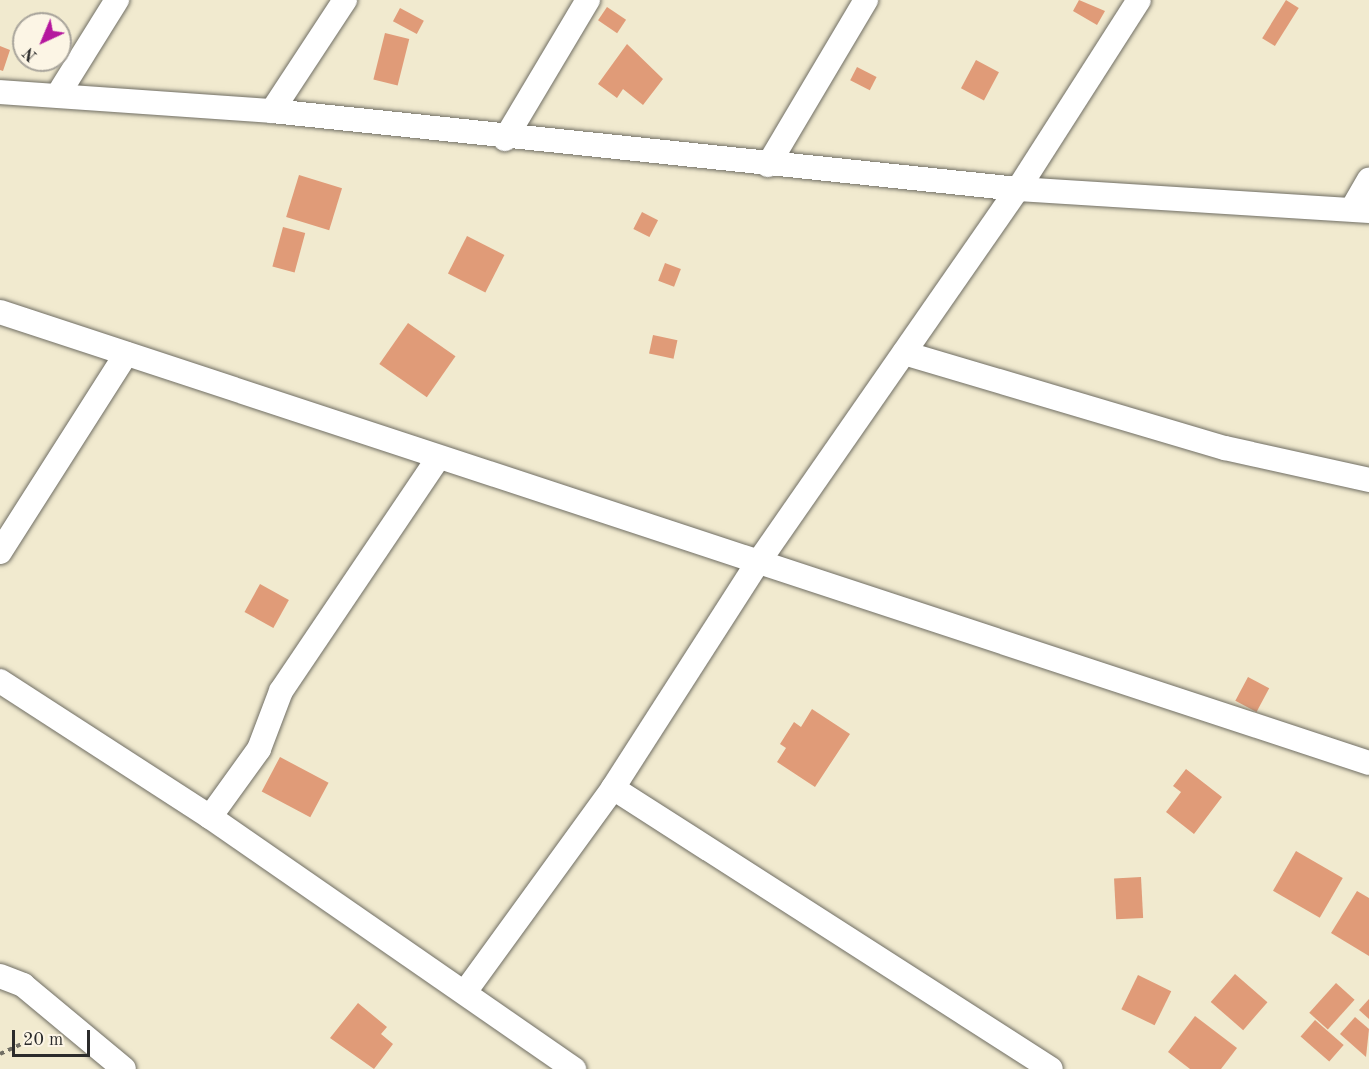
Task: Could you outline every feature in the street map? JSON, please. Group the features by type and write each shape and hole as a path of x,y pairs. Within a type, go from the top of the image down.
{"street":[{"path":"58,93 117,0"},
{"path":"272,111 345,0"},
{"path":"505,139 588,0"},
{"path":"768,165 866,0"},
{"path":"465,992 613,788 758,564 1018,189 1139,0"},
{"path":"0,92 58,93 272,111 505,139 1018,189 1360,210 1369,180"},
{"path":"0,312 758,564 1369,763"},
{"path":"0,552 126,354"},
{"path":"904,354 1225,448 1369,480"},
{"path":"210,818 259,749 281,691 438,458"},
{"path":"0,681 210,818 574,1069"},
{"path":"613,788 1051,1069"},
{"path":"0,976 23,985 124,1069"}],"path":[{"path":"0,1054 49,1031"}],"building":[{"path":"1079,0 1105,11 1097,25 1073,11"},
{"path":"1286,0 1299,8 1275,46 1262,38"},
{"path":"607,7 626,20 617,33 598,20"},
{"path":"400,8 424,21 417,34 393,21"},
{"path":"385,33 409,39 398,86 373,80"},
{"path":"627,44 663,79 643,105 623,89 617,98 598,84"},
{"path":"0,46 10,50 3,71 0,70"},
{"path":"976,60 999,72 984,100 961,88"},
{"path":"857,67 877,77 870,90 850,80"},
{"path":"299,175 342,188 329,230 286,217"},
{"path":"642,212 658,220 649,237 633,229"},
{"path":"283,227 305,233 295,273 272,267"},
{"path":"467,236 504,255 485,292 448,273"},
{"path":"665,263 681,269 674,287 658,281"},
{"path":"408,323 456,356 427,397 379,364"},
{"path":"653,335 677,340 674,359 649,354"},
{"path":"260,584 289,600 273,628 244,612"},
{"path":"1248,677 1269,688 1257,712 1235,701"},
{"path":"812,709 850,734 815,787 777,762 786,748 780,744 794,722 801,727"},
{"path":"280,757 329,783 310,817 262,791"},
{"path":"1186,769 1222,797 1194,834 1166,812 1181,792 1173,786"},
{"path":"1296,851 1343,878 1320,918 1273,891"},
{"path":"1141,877 1143,918 1116,919 1114,878"},
{"path":"1357,891 1369,898 1369,956 1331,933"},
{"path":"1235,974 1267,1002 1243,1030 1211,1002"},
{"path":"1138,975 1171,991 1155,1025 1121,1009"},
{"path":"1336,983 1355,1000 1328,1029 1309,1013"},
{"path":"1369,999 1369,1019 1359,1010"},
{"path":"358,1003 387,1027 381,1034 393,1044 374,1069 330,1038"},
{"path":"1195,1016 1237,1048 1221,1069 1190,1069 1168,1052"},
{"path":"1355,1017 1369,1029 1366,1057 1340,1034"},
{"path":"1315,1020 1344,1045 1329,1062 1301,1037"}]}
